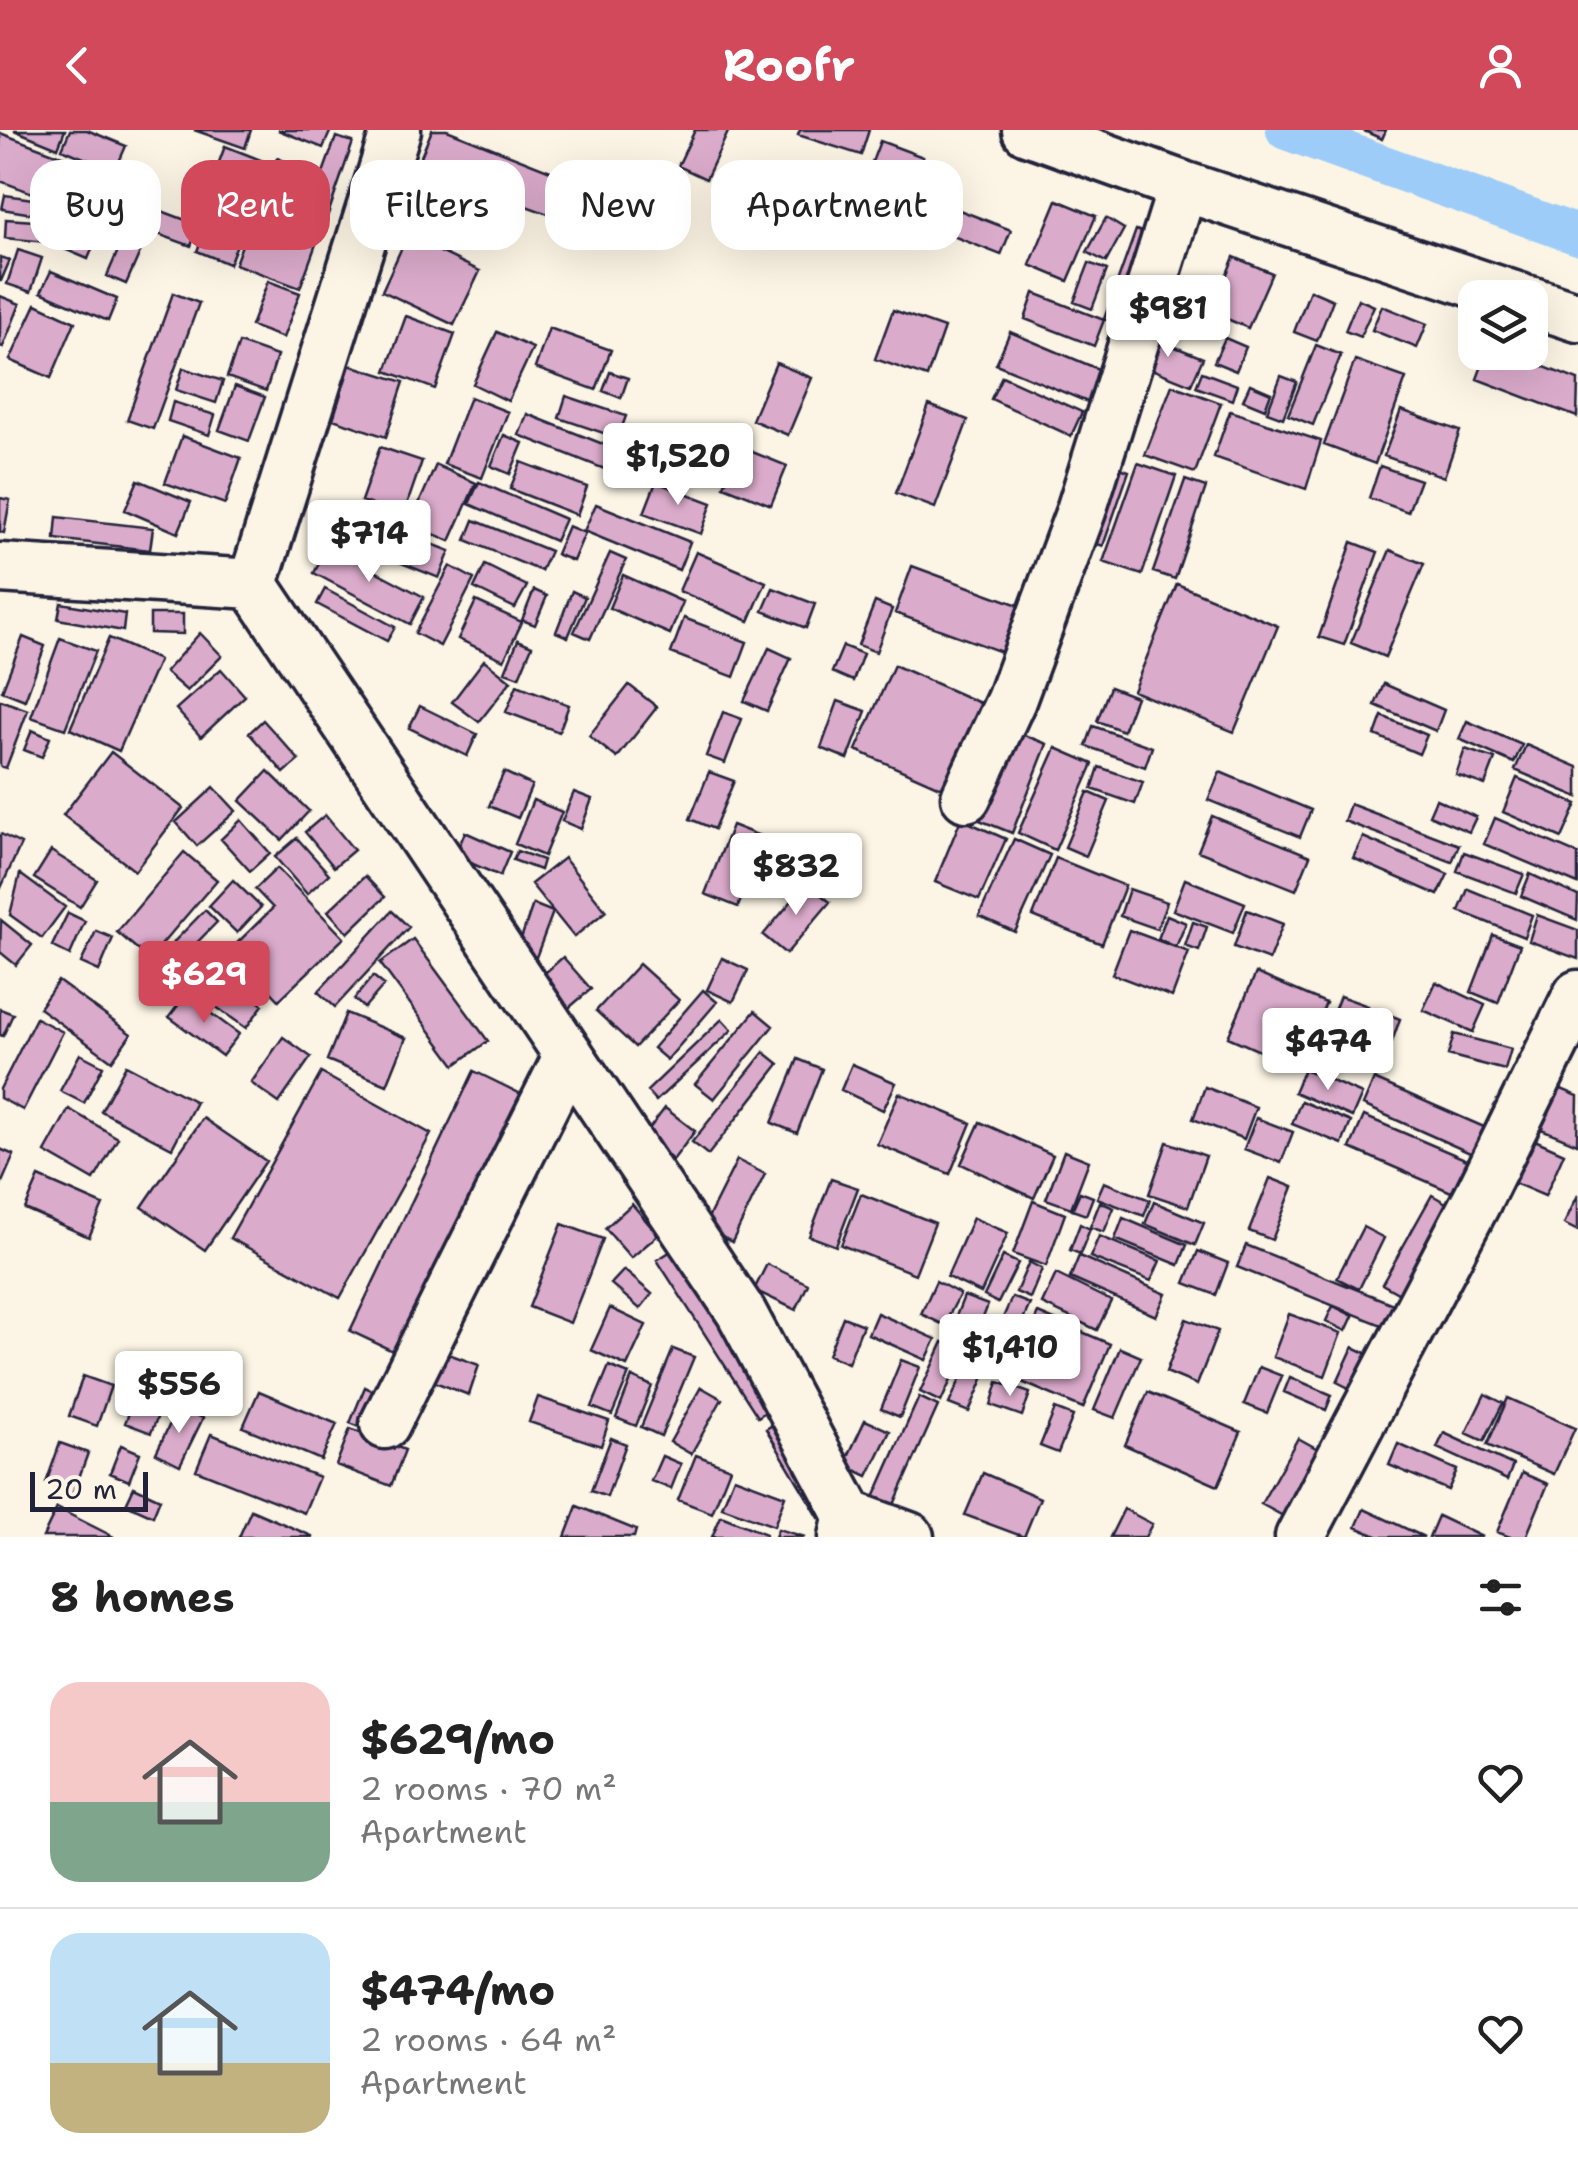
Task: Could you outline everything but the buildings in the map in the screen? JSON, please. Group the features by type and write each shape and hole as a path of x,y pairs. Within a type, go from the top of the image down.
{"street":[{"path":"253,584 396,130"},
{"path":"1027,130 1466,280"},
{"path":"966,797 1011,700 1081,511 1183,186"},
{"path":"1548,307 1578,317"},
{"path":"0,568 253,584"},
{"path":"253,584 741,1312 846,1526 909,1537"},
{"path":"1300,1537 1477,1200 1578,995"},
{"path":"385,1424 569,1055"}],"waterway":[{"path":"1286,130 1578,235"}]}
